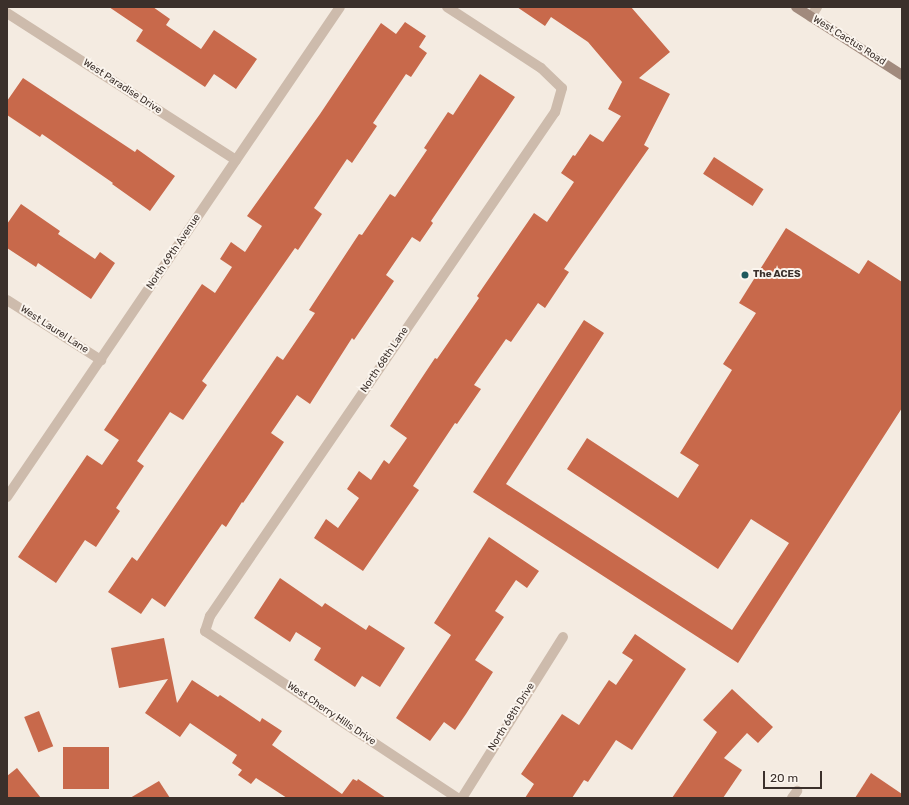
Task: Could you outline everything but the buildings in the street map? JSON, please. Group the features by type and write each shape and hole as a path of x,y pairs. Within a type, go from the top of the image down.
{"main road":[{"name":"West Cactus Road","path":"796,7 902,75"}],"street":[{"name":"North 69th Avenue","path":"7,497 340,7"},
{"name":"North 68th Lane","path":"205,631 210,616 555,112 562,88 542,68 447,7"},
{"path":"811,17 817,7"},
{"name":"West Paradise Drive","path":"7,13 236,160"},
{"name":"West Laurel Lane","path":"7,300 101,360"},
{"name":"West Cherry Hills Drive","path":"205,631 458,798"},
{"name":"North 68th Drive","path":"462,798 563,637"}],"place":[{"name":"The ACES","path":"745,275"}]}
